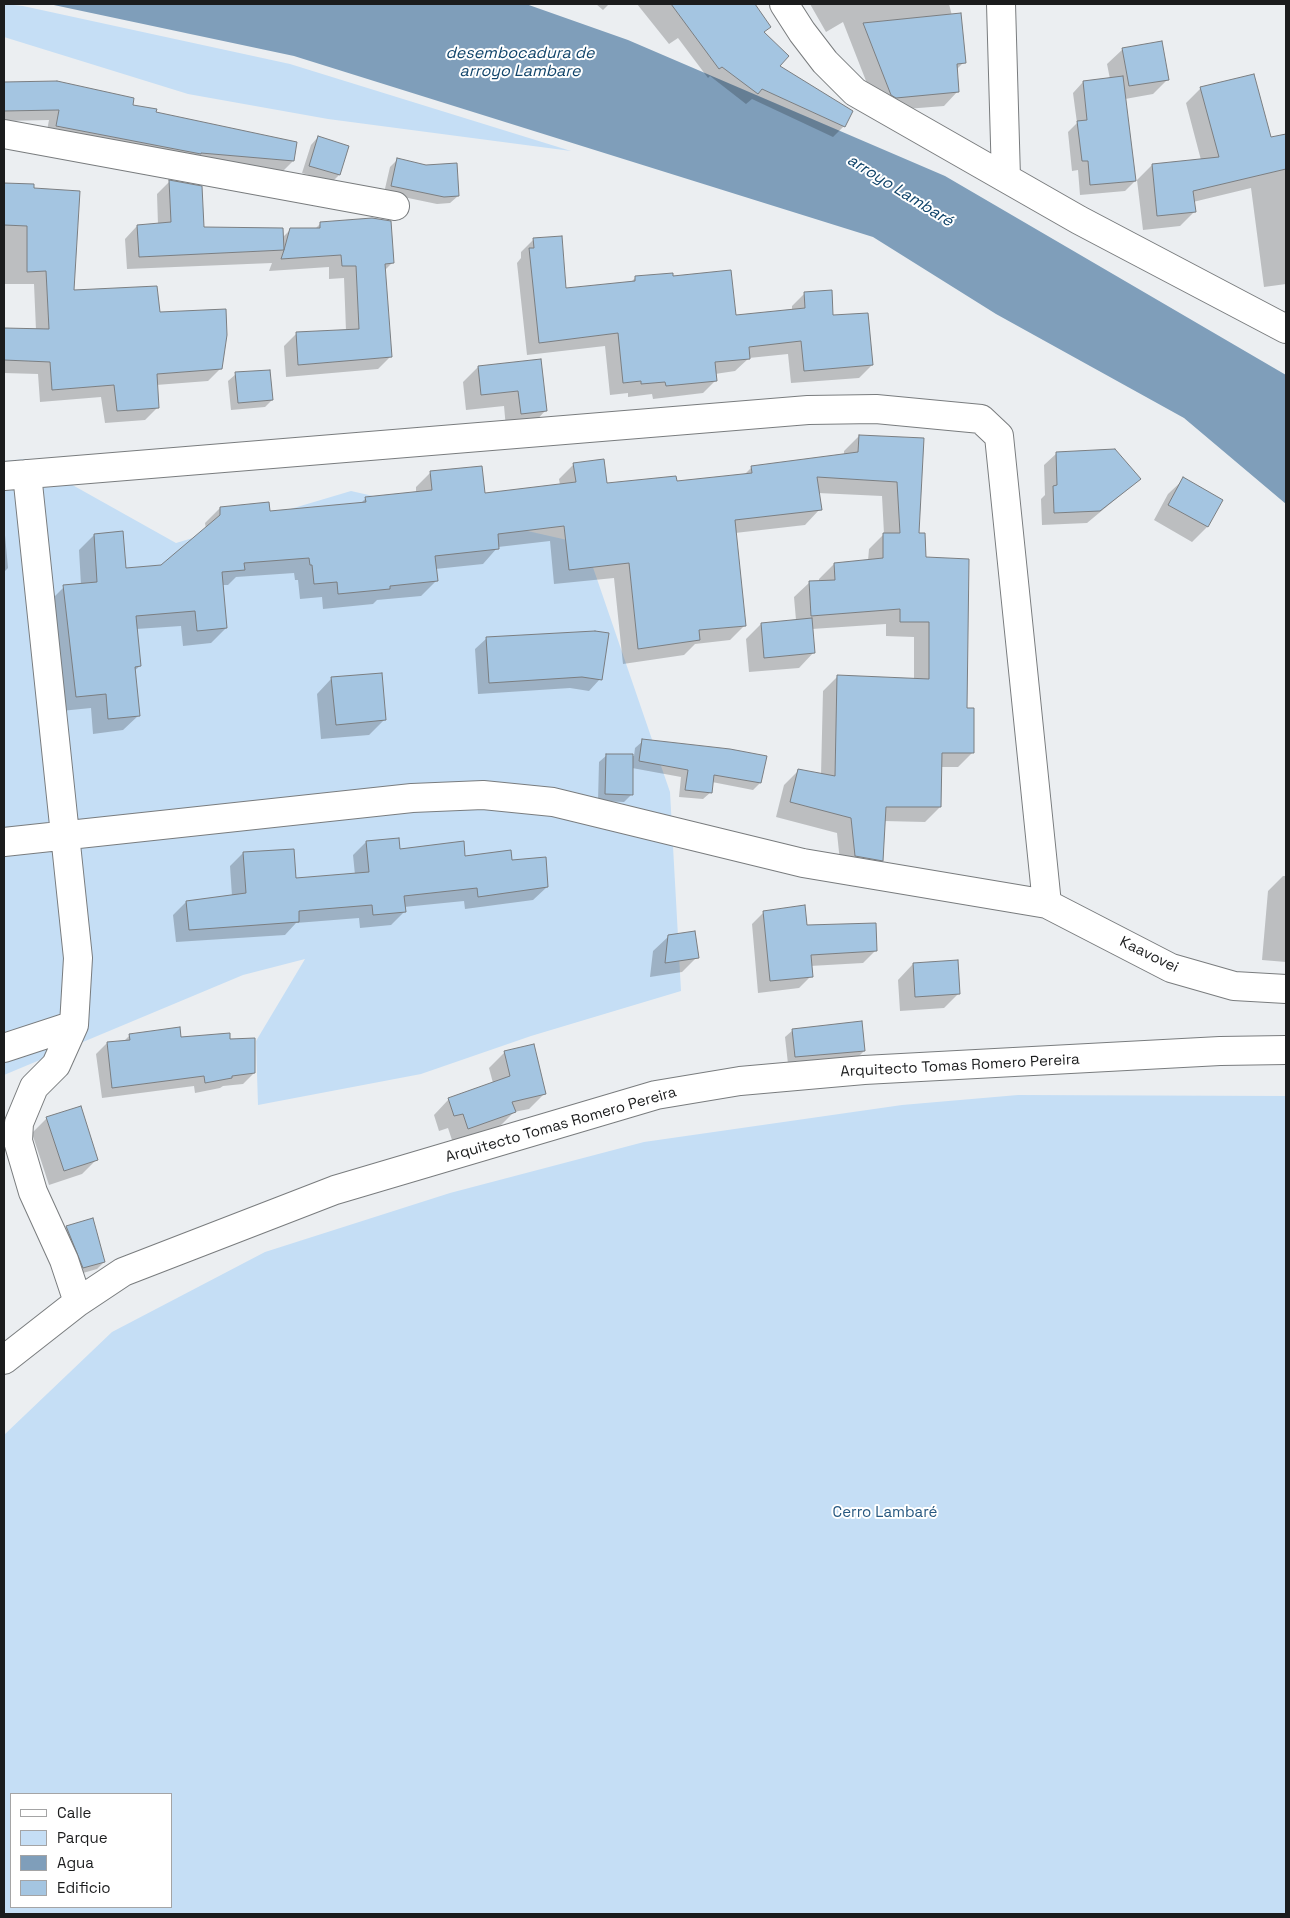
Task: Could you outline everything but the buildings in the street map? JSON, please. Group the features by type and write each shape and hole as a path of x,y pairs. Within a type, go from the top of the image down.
{"street":[{"path":"784,4 825,62 855,92 1079,220 1286,328"},
{"path":"1002,4 1006,178"},
{"path":"4,134 395,206"},
{"path":"78,1302 64,1260 33,1192 18,1141 19,1123 34,1087 56,1065 74,1025 78,958 64,837 16,475 808,410 876,410 982,419 998,436 1047,904"},
{"name":"Kaavovei","path":"4,842 412,798 483,795 553,802 803,862 1047,904 1171,968 1234,986 1286,989"},
{"path":"4,1048 74,1025"},
{"name":"Arquitecto Tomas Romero Pereira","path":"4,1360 78,1302 123,1272 335,1190 656,1095 740,1081 864,1070 1220,1051 1286,1050"}],"green space":[{"path":"4,4 23,6 290,64 571,151 328,119 188,94 4,37"},
{"path":"26,459 176,543 351,491 585,544 670,792 681,991 531,1036 421,1074 258,1105 256,1041 305,959 243,975 4,1075 4,461"},
{"name":"Cerro Lambaré","path":"1018,1095 1286,1096 1286,1914 4,1914 4,1435 112,1332 265,1252 450,1193 644,1142 902,1105"}],"water":[{"name":"desembocadura de arroyo Lambare","path":"49,4 526,4 628,40 945,176 1286,375 1286,504 1184,418 996,314 873,237 294,56"}],"water label":[{"name":"arroyo Lambaré","path":"900,191"}]}
